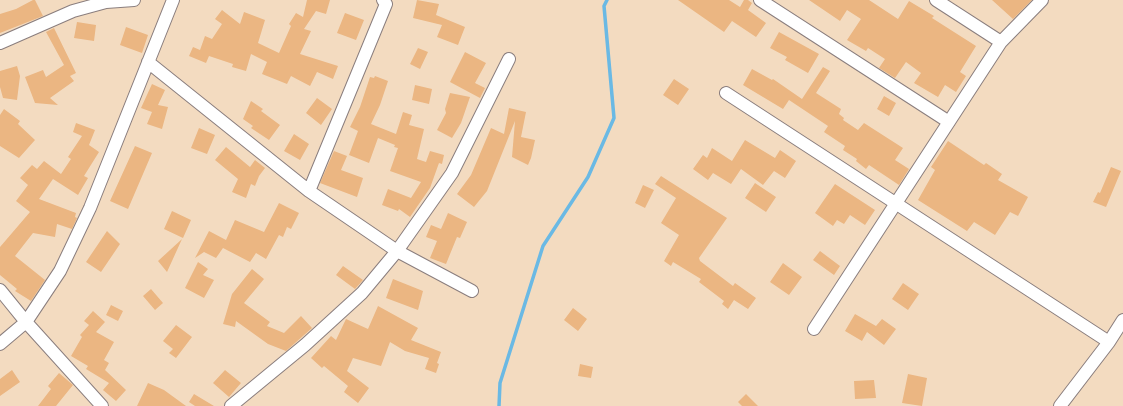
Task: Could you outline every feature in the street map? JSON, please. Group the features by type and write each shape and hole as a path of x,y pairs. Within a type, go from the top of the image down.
{"street":[{"path":"0,43 73,11 106,2 134,0"},
{"path":"0,344 26,322 60,271 90,208 173,0"},
{"path":"308,191 386,4 384,0"},
{"path":"760,0 950,122"},
{"path":"936,0 1001,42"},
{"path":"814,329 1001,42 1042,0"},
{"path":"231,406 305,345 362,293 397,251 452,173 509,59"},
{"path":"148,62 308,191 397,251 472,291"},
{"path":"726,93 1109,342"},
{"path":"0,290 26,322 102,406"},
{"path":"1060,406 1109,342 1123,320"}],"building":[{"path":"35,0 43,16 0,33 0,14 16,9"},
{"path":"307,0 330,0 326,14 316,11 304,29 311,31 300,54 338,66 333,79 317,72 310,86 291,76 287,84 262,74 267,62 251,54 246,71 232,67 233,64 209,56 206,63 189,56 193,47 200,50 205,36 212,39 222,24 215,19 222,10 240,24 244,12 265,20 258,43 279,53 291,26 289,24 296,13 303,17"},
{"path":"417,0 439,4 436,15 465,27 458,45 437,37 442,25 413,18"},
{"path":"678,0 729,0 740,7 744,0 748,0 752,3 748,10 766,23 756,37 732,21 724,32"},
{"path":"809,0 869,0 898,19 909,1 934,16 932,18 976,46 960,72 966,76 956,92 945,85 938,97 914,83 921,73 906,62 895,78 879,68 885,59 868,48 866,51 847,40 861,19 847,10 840,21"},
{"path":"992,0 1032,0 1013,19"},
{"path":"345,13 364,20 356,40 337,33"},
{"path":"77,22 96,25 94,41 74,38"},
{"path":"126,27 148,35 142,53 120,45"},
{"path":"54,28 76,73 70,76 74,81 50,98 58,105 35,103 25,77 43,70 46,77 64,65 46,32"},
{"path":"779,32 819,54 808,73 785,60 787,57 770,48"},
{"path":"418,48 428,52 420,69 410,64"},
{"path":"465,52 486,63 475,83 485,88 480,98 450,82"},
{"path":"17,66 20,76 17,100 3,98 0,87 0,71"},
{"path":"823,67 830,71 816,93 841,109 839,114 844,118 843,120 858,130 864,123 903,148 895,160 909,169 899,185 869,165 866,169 856,161 857,159 843,150 845,146 824,132 828,126 789,100 783,109 743,85 752,69 772,80 773,79 802,99"},
{"path":"375,76 388,81 380,105 371,124 396,134 403,112 412,115 409,125 424,129 417,159 426,162 430,151 444,155 442,164 439,163 430,188 410,217 399,209 398,211 382,205 388,189 411,198 421,182 390,171 398,148 394,147 395,145 378,138 369,163 349,155 358,131 350,127 360,107 370,77 374,78"},
{"path":"674,79 689,89 678,105 663,95"},
{"path":"152,84 165,90 158,105 168,107 162,129 147,124 152,112 141,108"},
{"path":"415,85 432,89 429,104 412,100"},
{"path":"450,93 470,97 461,123 452,138 437,130 446,113 445,109"},
{"path":"884,96 896,103 889,116 877,109"},
{"path":"317,98 332,109 321,125 306,113"},
{"path":"251,101 263,109 261,111 280,125 269,140 251,128 253,126 243,119"},
{"path":"509,108 526,112 521,137 535,140 531,158 528,165 512,157 515,121 487,191 474,207 457,194 471,175 491,128 504,134"},
{"path":"4,109 20,121 18,124 35,140 19,158 0,146 0,115"},
{"path":"76,123 95,130 89,145 99,152 84,176 88,178 78,195 53,179 39,199 76,213 75,217 77,218 72,229 57,224 55,237 33,233 15,256 45,280 31,301 15,291 17,289 0,275 0,247 30,212 16,201 28,185 20,178 32,165 37,169 44,161 61,174 71,159 68,157 82,136 73,132"},
{"path":"199,128 215,135 207,154 191,148"},
{"path":"294,134 309,144 300,160 284,151"},
{"path":"745,140 775,158 780,150 796,161 785,178 774,171 763,185 741,169 731,184 713,173 708,180 693,169 703,155 707,158 712,148 732,161"},
{"path":"948,141 984,165 986,163 1002,174 998,180 1028,197 1018,216 1010,212 995,235 974,222 967,231 918,200 935,170 931,167"},
{"path":"135,146 152,153 128,209 110,201"},
{"path":"226,147 250,167 255,160 265,168 259,176 255,186 251,184 246,198 232,192 238,179 215,160"},
{"path":"334,151 347,156 341,170 363,178 357,197 320,183"},
{"path":"1111,167 1121,171 1106,207 1093,202 1098,192 1100,193"},
{"path":"661,176 727,218 699,258 700,261 733,286 735,283 756,298 748,309 734,300 728,309 722,304 724,301 699,282 701,279 673,262 671,266 664,261 679,235 661,223 676,198 655,184"},
{"path":"755,183 776,197 766,212 745,198"},
{"path":"835,184 875,210 865,225 850,215 844,224 837,220 833,226 815,213"},
{"path":"643,185 654,190 645,208 635,203"},
{"path":"279,203 299,213 291,229 287,227 283,237 279,235 266,259 256,253 250,262 223,248 216,258 204,252 195,258 209,231 226,240 235,220 264,232"},
{"path":"172,211 191,220 183,238 164,229"},
{"path":"448,213 467,222 460,238 457,237 446,264 430,258 437,241 426,237 431,225 441,229"},
{"path":"107,231 120,244 101,272 86,262"},
{"path":"182,239 167,272 158,261"},
{"path":"820,251 840,266 834,275 813,260"},
{"path":"198,262 208,269 203,275 214,280 204,298 185,288"},
{"path":"783,263 802,277 789,295 770,282"},
{"path":"343,266 363,280 355,289 336,275"},
{"path":"252,269 264,279 244,303 270,322 267,326 284,333 301,316 312,328 286,351 268,344 236,321 235,327 223,324 232,294"},
{"path":"393,279 423,291 418,310 386,298"},
{"path":"903,283 919,294 908,310 892,299"},
{"path":"151,289 163,303 155,310 143,296"},
{"path":"111,305 123,311 118,321 106,315"},
{"path":"378,306 418,328 411,340 441,352 437,363 439,364 436,373 425,369 429,358 405,351 390,342 381,366 353,358 347,371 369,388 358,403 344,392 348,386 324,366 322,368 311,358 331,336 336,340 346,319 368,329"},
{"path":"573,308 587,319 578,331 564,320"},
{"path":"93,311 105,322 96,332 114,342 104,360 109,363 105,370 126,390 116,401 103,390 109,383 86,369 88,366 71,356 82,337 80,335 89,325 84,321"},
{"path":"855,314 876,326 882,319 896,329 884,345 867,332 862,341 845,331"},
{"path":"176,325 192,337 176,358 169,353 173,349 163,341"},
{"path":"580,364 593,367 591,378 578,376"},
{"path":"12,370 20,382 0,396 0,379"},
{"path":"225,370 241,383 229,397 213,383"},
{"path":"59,373 73,385 56,406 38,406 51,389 48,386"},
{"path":"908,374 927,378 922,406 902,403"},
{"path":"874,380 876,398 855,399 854,381"},
{"path":"148,383 164,390 186,406 137,406"},
{"path":"194,394 214,406 195,406 189,402"},
{"path":"746,394 758,406 742,406 738,402"}],"waterway":[{"path":"499,406 500,383 543,246 588,177 614,118 604,6 607,0"}]}
